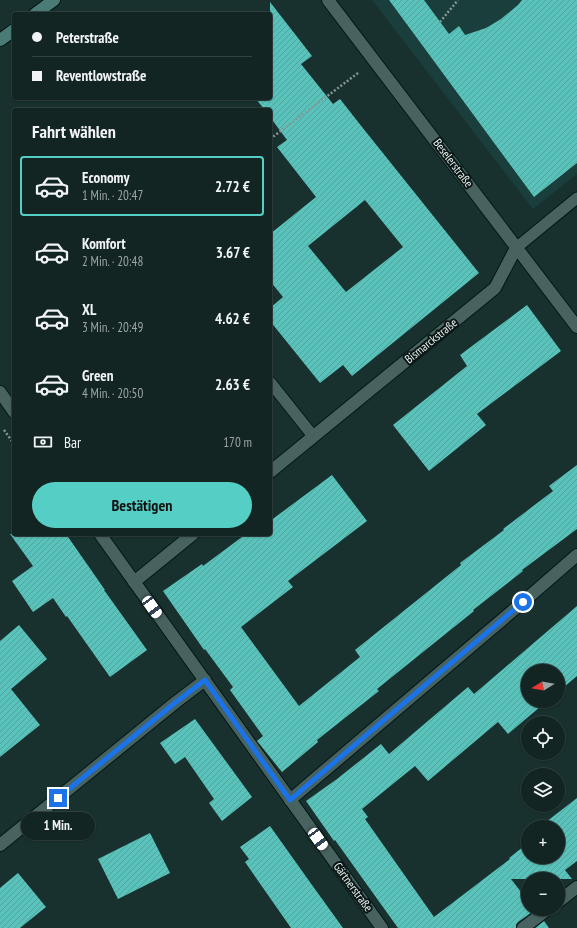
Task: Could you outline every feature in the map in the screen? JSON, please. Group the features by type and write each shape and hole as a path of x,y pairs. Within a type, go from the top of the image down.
{"main road":[{"path":"38,12 54,0"},
{"path":"0,40 12,31"}],"street":[{"name":"Beselerstraße","path":"328,0 577,327"},
{"name":"Bismarckstraße","path":"272,470 495,288 516,248"},
{"path":"0,392 12,409"},
{"name":"Gärtnerstraße","path":"101,536 382,928"},
{"path":"134,582 191,536"},
{"path":"290,800 577,555"},
{"path":"0,845 205,680"},
{"path":"565,896 577,887"},
{"path":"523,928 539,916"}],"lane":[{"name":"Bismarckstraße","path":"516,248 577,198"},
{"path":"272,385 313,436"}],"path":[{"path":"440,22 458,0"},
{"path":"272,138 374,61"},
{"path":"4,429 12,441"}],"shaded area":[{"path":"372,0 577,0 577,174 533,209"}],"building":[{"path":"389,0 424,0 449,34 459,26 465,35 486,28 501,19 522,0 577,0 577,163 534,197"},
{"path":"270,2 312,56 301,64 333,104 340,99 479,273 352,376 343,365 320,383 272,323 272,306 283,297 272,283 272,232 316,197 277,147 287,140 272,120 272,108 263,108 257,100 272,100 272,12 270,12","holes":["365,200 403,247 346,292 308,246"]},
{"path":"527,305 561,351 477,414 486,425 429,471 393,425 467,366 460,355"},
{"path":"577,465 577,529 522,570 523,571 377,689 379,691 317,740 318,742 282,772 257,741 263,736 230,690 233,687 205,649 204,650 163,591 202,564 203,566 243,536 272,536 272,520 332,475 367,521 288,581 293,587 241,627 299,706 360,657 355,650 461,565 460,563 553,491 549,486"},
{"path":"10,534 12,534 12,536 67,536 147,650 110,677 53,598 33,612 12,581 33,566"},
{"path":"577,606 577,676 565,686 565,664 521,664 521,708 539,708 529,716 521,716 521,723 508,734 498,722 428,781 415,766 362,809 368,817 365,819 434,917 510,859 509,858 521,849 521,864 565,864 565,820 549,820 559,812 565,812 565,807 577,798 577,861 565,870 572,879 565,879 565,872 521,872 521,879 511,879 521,892 521,916 526,916 518,922 516,928 398,928 306,801 337,779 381,744 389,754 468,687 474,694"},
{"path":"19,625 47,659 11,689 40,725 0,757 0,641"},
{"path":"195,719 252,797 222,821 209,803 214,799 185,757 175,764 160,743"},
{"path":"270,826 343,928 291,928 245,862 249,859 240,847"},
{"path":"150,833 170,873 118,899 98,859"},
{"path":"18,873 46,907 20,928 0,928 0,888"},
{"path":"544,921 549,928 535,928"}],"route":[{"path":"58,798 205,680 290,800 523,602"}]}
